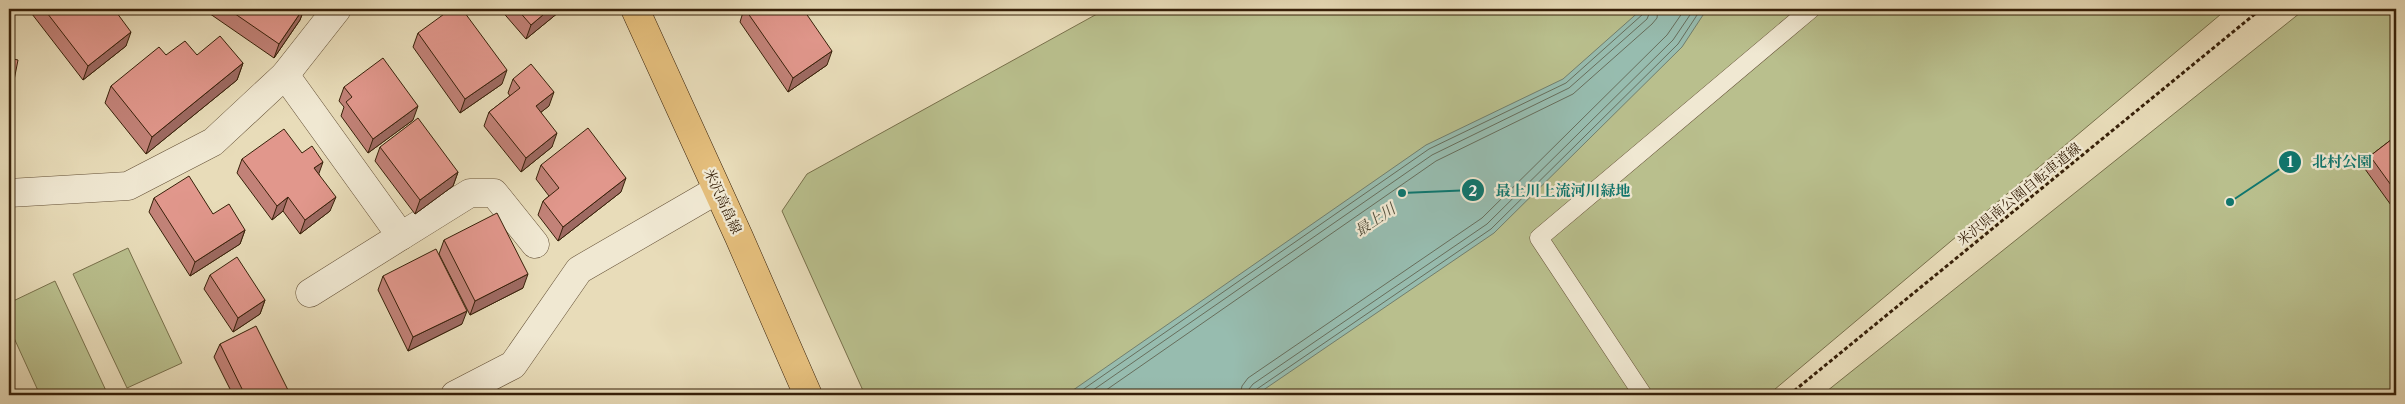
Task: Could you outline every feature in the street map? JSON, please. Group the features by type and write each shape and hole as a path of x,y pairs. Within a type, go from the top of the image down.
{"main road":[{"name":"米沢高畠線","path":"635,9 739,237 808,395"}],"street":[{"path":"9,193 128,186 213,142 285,75 337,9"},
{"path":"285,75 401,236"},
{"path":"455,395 513,365 579,270 717,190"},
{"path":"310,293 470,193 494,193 535,244"}],"lane":[{"path":"1643,395 1539,238 1811,9"}],"path":[{"name":"米沢県南公園自転車道線","path":"1789,395 2261,9"}],"green space":[{"path":"1106,9 2227,9 1768,395 865,395 782,211 807,174"},
{"path":"2305,9 2396,9 2396,395 1822,395"},
{"path":"128,248 182,363 127,388 73,274"},
{"path":"55,281 108,395 40,395 9,327 9,303"}],"water":[{"name":"最上川","path":"1642,9 1707,9 1682,47 1494,233 1256,395 1066,395 1426,145 1563,79"}],"building":[{"path":"44,9 114,9 131,32 88,66"},
{"path":"228,9 303,9 279,44"},
{"path":"451,9 462,9 507,70 465,99 418,33"},
{"path":"517,9 550,9 531,25"},
{"path":"745,9 803,9 832,51 793,78"},
{"path":"220,36 243,63 152,137 111,86 159,47 166,55 185,41 197,55"},
{"path":"9,58 18,60 9,106"},
{"path":"383,58 418,106 373,139 346,102 352,97 344,87"},
{"path":"531,64 554,92 536,106 557,133 526,158 489,112 520,88 513,79"},
{"path":"418,118 458,172 420,200 380,147"},
{"path":"588,128 626,178 563,227 543,201 559,188 541,165"},
{"path":"284,129 302,153 312,146 323,162 314,168 336,197 305,220 288,197 277,206 242,159"},
{"path":"2396,136 2396,192 2370,156"},
{"path":"189,176 213,214 229,204 245,230 195,262 154,198"},
{"path":"497,213 528,274 475,301 444,240"},
{"path":"436,249 467,311 413,337 383,276"},
{"path":"237,257 265,300 238,318 210,275"},
{"path":"256,326 288,390 278,395 245,395 220,344"}],"place":[{"name":"最上川上流河川緑地","path":"1402,193"},
{"name":"北村公園","path":"2230,202"}]}
